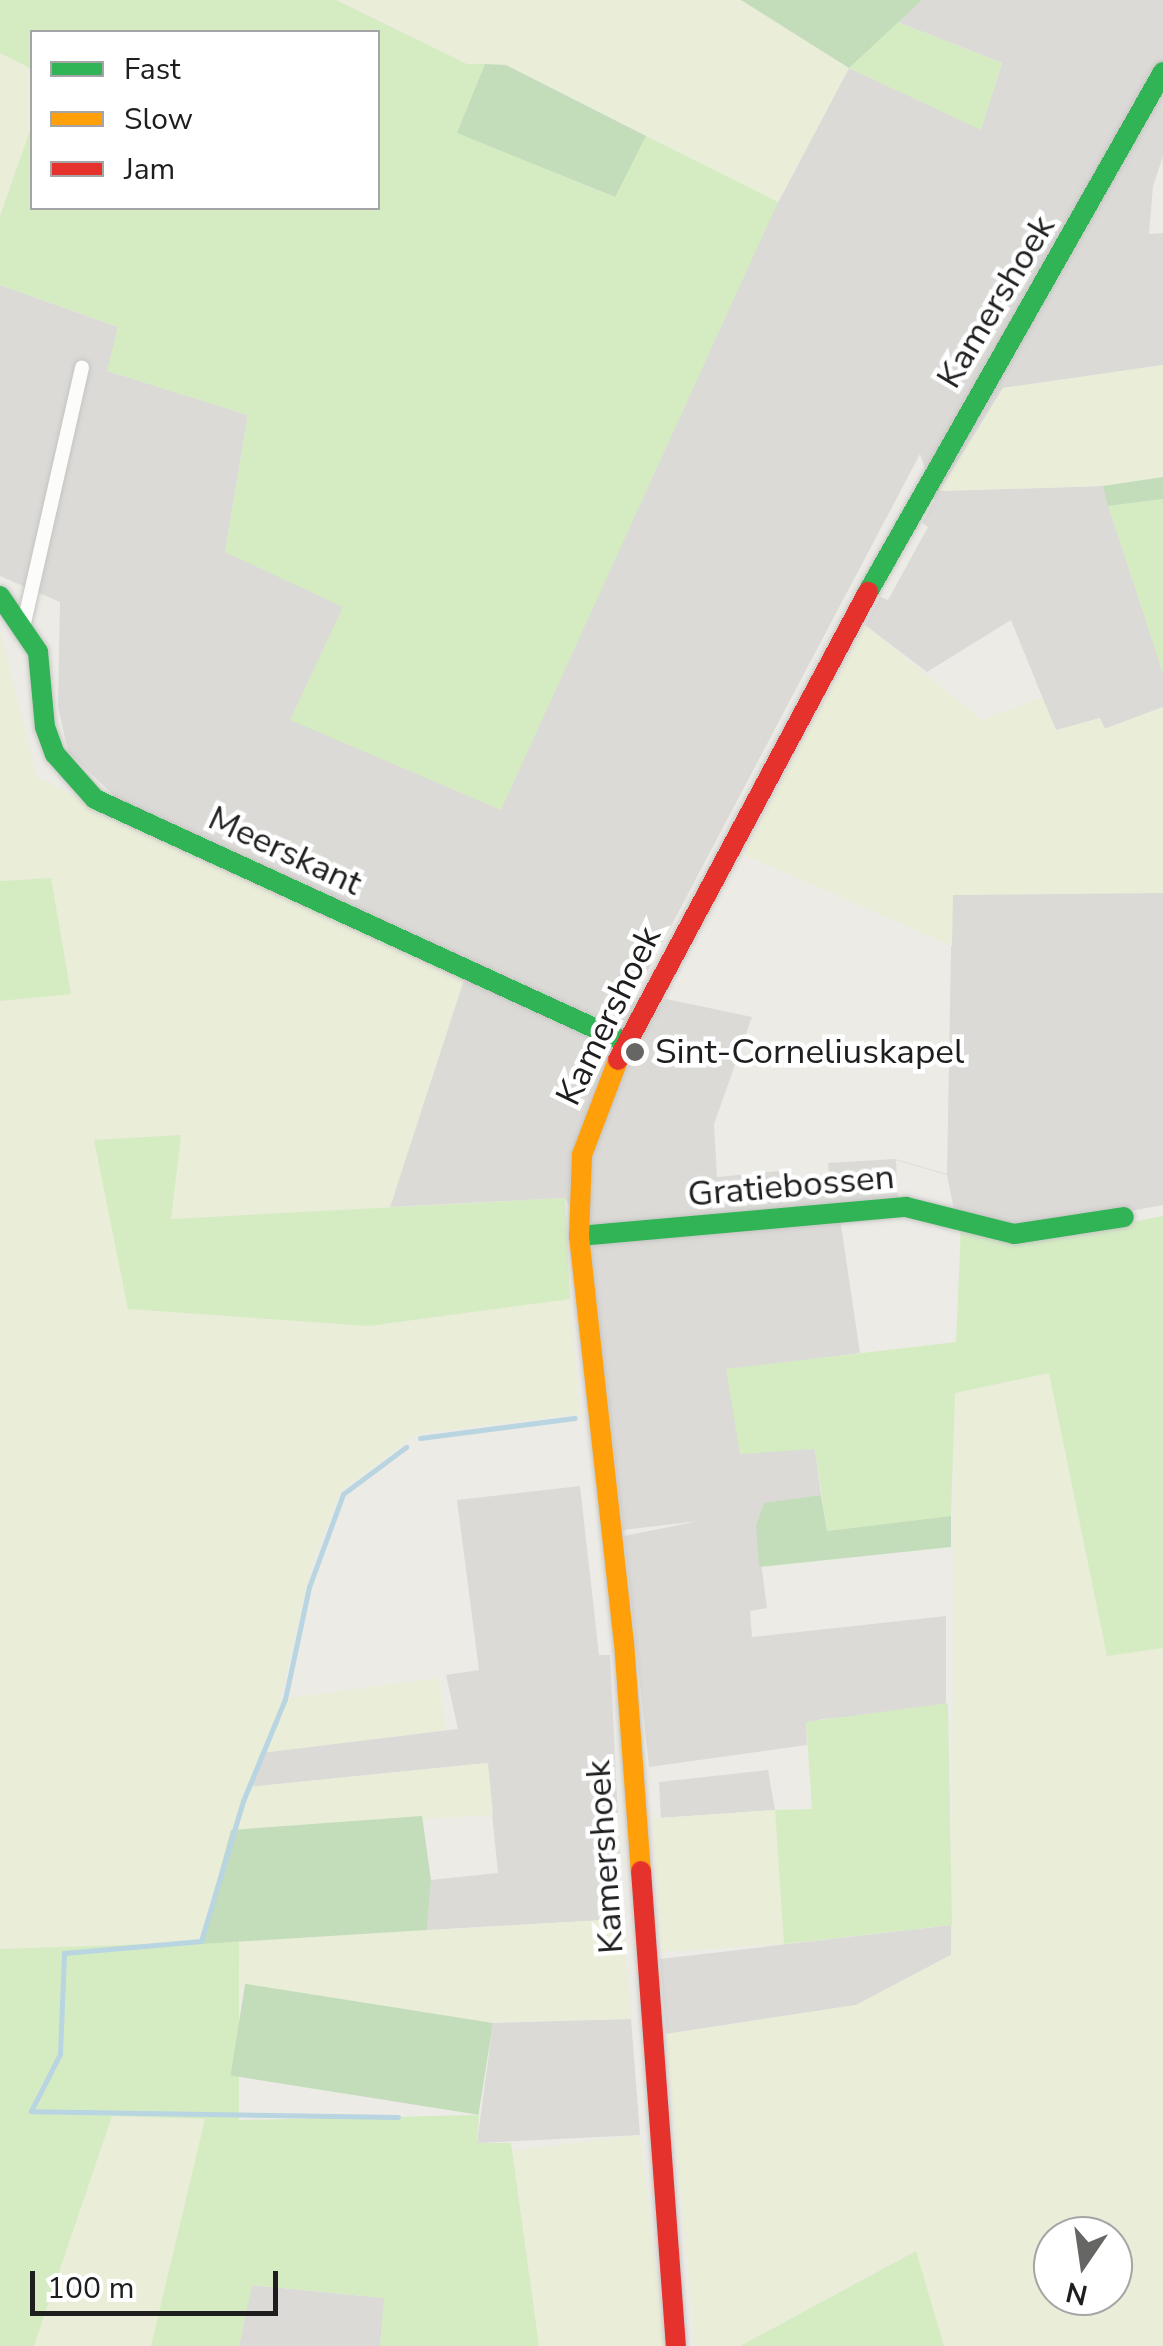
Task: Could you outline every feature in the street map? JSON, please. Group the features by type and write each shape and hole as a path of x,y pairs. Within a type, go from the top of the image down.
{"street":[{"name":"Kamershoek","path":"676,2346 625,1647 579,1236 582,1155 598,1101 824,668 1163,72"},
{"path":"24,623 82,368"},
{"name":"Meerskant","path":"0,596 24,623 38,652 45,727 55,754 95,799 627,1043"},
{"name":"Gratiebossen","path":"579,1236 906,1207 1014,1234 1124,1217"}],"shaded area":[{"path":"922,0 1163,0 1163,156 1153,186 1149,234 1163,233 1163,365 1003,388 940,491 1103,486 1163,673 1163,707 1104,729 1100,718 1056,731 1011,620 927,672 865,625 880,597 888,600 928,527 922,523 935,500 920,454 632,1000 654,1013 666,999 752,1017 714,1124 717,1177 779,1171 783,1190 830,1186 828,1163 895,1159 947,1174 952,895 1163,888 1163,1205 1034,1229 954,1210 947,1175 896,1160 898,1198 838,1205 860,1353 727,1370 815,1449 821,1495 764,1504 756,1525 767,1608 750,1611 752,1637 946,1616 946,1709 823,1719 806,1723 807,1745 649,1767 624,1536 699,1521 623,1530 590,1247 565,1198 390,1207 463,980 158,837 68,752 58,706 60,602 0,576 0,285 118,327 108,371 248,415 225,552 752,252 849,68 981,129 1002,63 895,21"},
{"path":"580,1486 599,1655 610,1655 623,1919 427,1930 431,1880 498,1873 487,1763 248,1787 260,1753 458,1729 446,1675 479,1670 457,1500"},
{"path":"768,1770 775,1810 661,1818 659,1782"},
{"path":"952,1925 951,1955 856,2005 666,2034 660,1959"},
{"path":"631,2019 640,2135 477,2143 493,2023"},
{"path":"251,2285 385,2298 380,2346 239,2346"}],"green space":[{"path":"0,0 336,0 467,64 485,64 458,133 614,197 646,136 778,202 501,810 290,720 343,607 225,552 248,415 107,371 118,327 0,285 0,216 30,131 30,210 380,210 380,30 30,30 30,68 0,53"},
{"path":"336,0 741,0 849,68 778,202 506,65 467,64"},
{"path":"741,0 922,0 849,68"},
{"path":"895,21 1002,63 981,130 849,68"},
{"path":"0,53 30,68 30,131 0,216"},
{"path":"485,64 506,65 646,136 615,197 457,133"},
{"path":"1163,365 1163,477 1103,486 939,491 1003,388"},
{"path":"1163,477 1163,499 1108,506 1103,486"},
{"path":"1163,499 1163,673 1108,506"},
{"path":"865,625 982,720 1042,697 1056,730 1100,718 1105,729 1163,707 1163,893 953,895 952,946 743,854"},
{"path":"0,630 37,778 464,980 390,1207 170,1219 128,1309 369,1326 570,1299 580,1414 417,1434 341,1491 313,1561 280,1699 439,1678 446,1730 260,1753 248,1787 488,1763 493,1815 231,1830 200,1944 0,1949 0,1001 71,994 51,879 0,881"},
{"path":"51,878 71,994 0,1001 0,881"},
{"path":"181,1135 171,1219 565,1198 570,1299 369,1326 128,1309 94,1140"},
{"path":"1163,1216 1163,1648 1107,1656 1049,1373 955,1393 951,1516 827,1531 815,1449 740,1454 726,1369 956,1342 961,1225 1032,1241"},
{"path":"1049,1373 1107,1655 1163,1648 1163,2346 944,2346 915,2251 740,2346 695,2346 666,2034 856,2005 951,1955 955,1393"},
{"path":"821,1495 827,1531 951,1516 951,1547 759,1567 756,1525 764,1503"},
{"path":"948,1703 952,1925 784,1944 775,1810 812,1809 806,1722"},
{"path":"775,1810 784,1944 662,1952 652,1819"},
{"path":"422,1816 431,1880 427,1930 200,1944 231,1830"},
{"path":"623,1919 631,2019 242,2027 239,1941"},
{"path":"239,1941 239,2120 479,2115 477,2143 511,2143 539,2346 380,2346 384,2298 252,2285 239,2346 151,2346 205,2119 112,2116 34,2346 0,2346 0,1949"},
{"path":"245,1984 493,2023 478,2115 231,2076"},
{"path":"112,2116 206,2119 151,2346 34,2346"},
{"path":"640,2135 666,2345 536,2346 512,2151"},
{"path":"916,2251 944,2346 740,2346"}],"waterway":[{"path":"420,1438 575,1418"},
{"path":"398,2117 31,2111 60,2054 64,1953 201,1941 243,1801 285,1699 309,1587 343,1494 406,1447"}],"traffic: fast":[{"path":"868,592 1163,72"},
{"path":"0,596 38,652 45,727 55,754 95,799 627,1043"},
{"path":"579,1236 906,1207 1014,1234 1124,1217"}],"traffic: slow":[{"path":"618,1060 582,1155 579,1236 624,1642 641,1871"}],"traffic: jam":[{"path":"618,1060 868,592"},
{"path":"641,1871 676,2346"}],"place":[{"name":"Sint-Corneliuskapel","path":"635,1052"}]}
